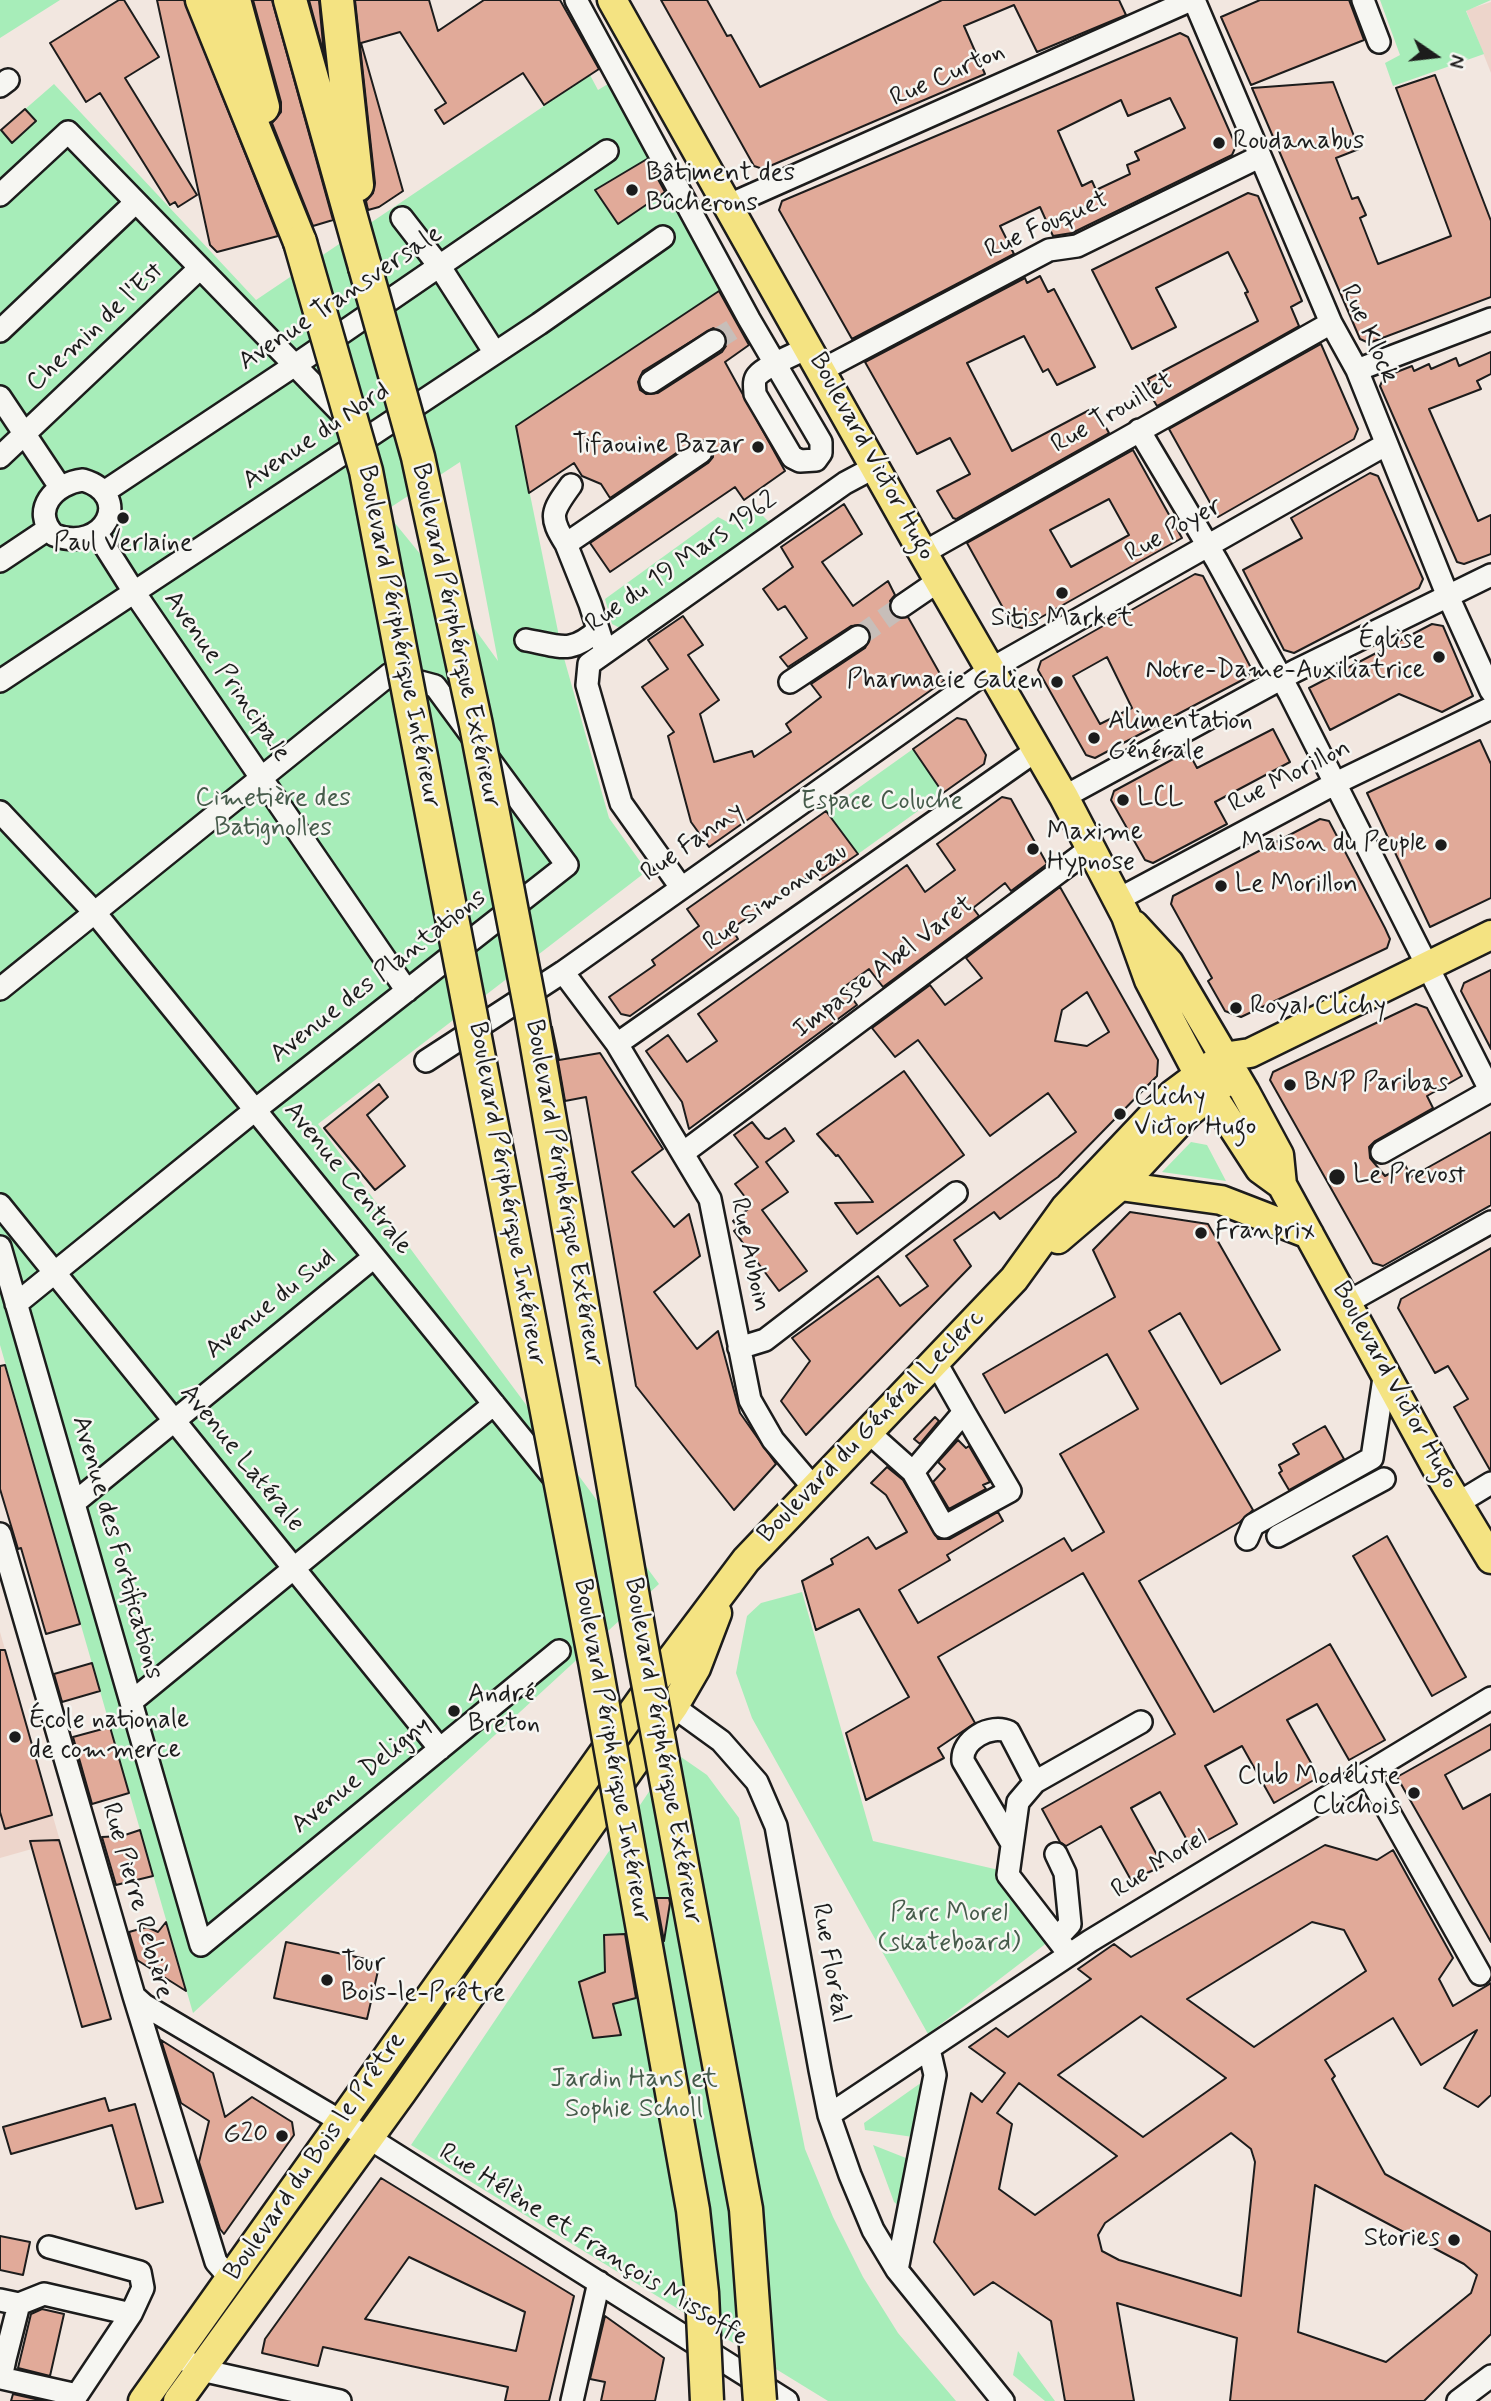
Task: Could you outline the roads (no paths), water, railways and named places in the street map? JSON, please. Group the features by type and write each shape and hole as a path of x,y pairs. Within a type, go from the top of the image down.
{"highway":[{"path":"202,0 300,242"},
{"name":"Boulevard Périphérique Intérieur","path":"234,0 366,471 588,1622 693,2210 702,2293 707,2401"},
{"name":"Boulevard Périphérique Extérieur","path":"289,0 418,457 476,725 531,1012 641,1642 746,2209 760,2401"},
{"path":"337,0 365,267"}],"main road":[{"name":"Boulevard Victor Hugo","path":"617,9 923,553 1065,797 1122,908 1149,980 1205,1084 1260,1169 1282,1185"},
{"name":"Boulevard Victor Hugo","path":"1122,908 1169,963 1236,1062 1279,1155 1282,1185 1458,1503 1487,1544"},
{"name":"Boulevard du Général Leclerc","path":"726,1588 753,1551 1022,1270 1120,1185 1205,1084 1236,1062 1491,934"},
{"name":"Boulevard du Général Leclerc","path":"1022,1270 1066,1207 1172,1094 1205,1084"},
{"path":"1120,1185 1222,1200 1309,1234"},
{"name":"Boulevard du Bois le Prêtre","path":"178,2401 369,2138 674,1706 696,1668 726,1588"},
{"name":"Boulevard du Bois le Prêtre","path":"143,2401 649,1689 726,1588"}],"street":[{"path":"576,0 746,321 783,300"},
{"name":"Rue Klock","path":"1192,0 1331,323 1357,370 1447,594 1491,691"},
{"name":"Rue Curton","path":"729,205 1192,0"},
{"path":"1363,0 1379,42"},
{"path":"596,34 617,9"},
{"path":"0,195 68,132 347,420 374,433"},
{"name":"Avenue Transversale","path":"104,492 440,267 607,151"},
{"name":"Rue Fouquet","path":"746,321 776,364 815,358 1049,250 1077,246 1259,157"},
{"path":"0,331 136,202"},
{"path":"402,218 440,267 495,353"},
{"name":"Avenue du Nord","path":"0,681 495,353 663,237"},
{"name":"Chemin de l'Est","path":"0,457 200,268"},
{"path":"1357,370 1491,319"},
{"name":"Rue Trouillet","path":"923,553 1331,323"},
{"path":"651,382 714,341"},
{"path":"0,397 60,487"},
{"path":"1139,430 1207,544 1336,783 1491,1092 1382,1152"},
{"name":"Rue Poyer","path":"991,668 1385,445"},
{"path":"566,544 701,452"},
{"name":"Rue du 19 Mars 1962","path":"680,886 621,803 586,678 593,659 845,484 875,467"},
{"path":"83,480 95,484 104,492 110,503 109,513 106,523 96,532 76,541 54,535 43,520 44,507 60,487 83,480"},
{"path":"571,485 554,508 554,525 566,544 605,651"},
{"path":"0,561 48,529"},
{"name":"Avenue Principale","path":"96,532 134,592 407,991"},
{"path":"1065,797 1279,679 1447,594 1491,575"},
{"path":"902,606 940,580"},
{"path":"526,640 567,647 582,645 598,630"},
{"path":"790,682 858,637"},
{"name":"Rue Fanny","path":"426,1062 564,972 680,886 991,668"},
{"name":"Avenue des Plantations","path":"16,1304 255,1110 567,864 435,686 390,674 263,778"},
{"name":"Rue Morillon","path":"1122,908 1336,783 1491,708"},
{"name":"Rue Simonneau","path":"617,1044 1037,750"},
{"path":"0,989 263,778"},
{"name":"Avenue Centrale","path":"0,812 96,914 564,1489"},
{"name":"Impasse Abel Varet","path":"684,1153 1091,848"},
{"name":"Rue Auboin","path":"564,972 617,1044 710,1199 750,1400 773,1440 813,1487"},
{"path":"740,1348 765,1340 956,1193"},
{"name":"Avenue Latérale","path":"0,1205 440,1749"},
{"path":"1348,1301 1491,1222"},
{"name":"Avenue des Fortifications","path":"0,1247 201,1945"},
{"name":"Avenue du Sud","path":"74,1503 374,1257"},
{"path":"867,1431 914,1472 920,1489 944,1527 1010,1491 934,1361"},
{"path":"1247,1539 1253,1525 1372,1458 1385,1371"},
{"path":"131,1702 494,1404"},
{"path":"914,1472 964,1412"},
{"path":"1278,1536 1384,1479"},
{"path":"1458,1503 1491,1483"},
{"name":"Rue Pierre Rebière","path":"0,1534 134,1996 216,2262 230,2278"},
{"name":"Avenue Deligny","path":"201,1945 559,1651"},
{"name":"Rue Floréal","path":"649,1689 721,1741 749,1769 776,1826 829,2115 850,2175 873,2230 903,2277 1003,2401"},
{"name":"Rue Morel","path":"829,2115 932,2047 1063,1946 1367,1773 1491,1698"},
{"path":"1063,1946 1008,1875 1018,1802 1035,1782 1141,1722"},
{"path":"1011,1842 963,1761 962,1752 968,1744 990,1730 1002,1728 1009,1732 1035,1782"},
{"path":"1367,1773 1480,1974"},
{"path":"1056,1854 1065,1873 1070,1924 1063,1946"},
{"name":"Rue Hélène et François Missoffe","path":"134,1996 144,2006 369,2138 787,2401"},
{"path":"903,2277 935,2075 932,2047"},
{"path":"49,2247 141,2272 143,2288 131,2314 77,2395 1,2378 9,2302 44,2294 131,2314"},
{"path":"572,2401 599,2282"},
{"path":"176,2354 201,2370 340,2401"},
{"path":"1458,2401 1491,2376"}],"tunnel":[{"path":"714,341 743,323"},
{"path":"858,637 902,606"}],"place":[{"name":"Roudanabus","path":"1219,143"},
{"name":"Bâtiment des Bûcherons","path":"632,190"},
{"name":"Tifaouine Bazar","path":"758,447"},
{"name":"Paul Verlaine","path":"123,518"},
{"name":"Sitis Market","path":"1062,593"},
{"name":"Église Notre-Dame-Auxiliatrice","path":"1439,657"},
{"name":"Pharmacie Galien","path":"1057,682"},
{"name":"Alimentation Générale","path":"1094,738"},
{"name":"LCL","path":"1123,800"},
{"name":"Maison du Peuple","path":"1441,845"},
{"name":"Maxime Hypnose","path":"1033,849"},
{"name":"Le Morillon","path":"1221,886"},
{"name":"Royal Clichy","path":"1236,1008"},
{"name":"BNP Paribas","path":"1290,1085"},
{"name":"Clichy Victor Hugo","path":"1120,1114"},
{"name":"Le Prevost","path":"1337,1177"},
{"name":"Franprix","path":"1201,1233"},
{"name":"André Breton","path":"454,1711"},
{"name":"École nationale de commerce","path":"15,1737"},
{"name":"Club Modéliste Clichois","path":"1414,1793"},
{"name":"Tour Bois-le-Prêtre","path":"327,1980"},
{"name":"G20","path":"282,2136"},
{"name":"Stories","path":"1454,2240"}],"park label":[{"name":"Espace Coluche","path":"882,803"},
{"name":"Cimetière des Batignolles","path":"273,815"},
{"name":"Parc Morel (skateboard)","path":"949,1930"},
{"name":"Jardin Hans et Sophie Scholl","path":"634,2096"}]}
